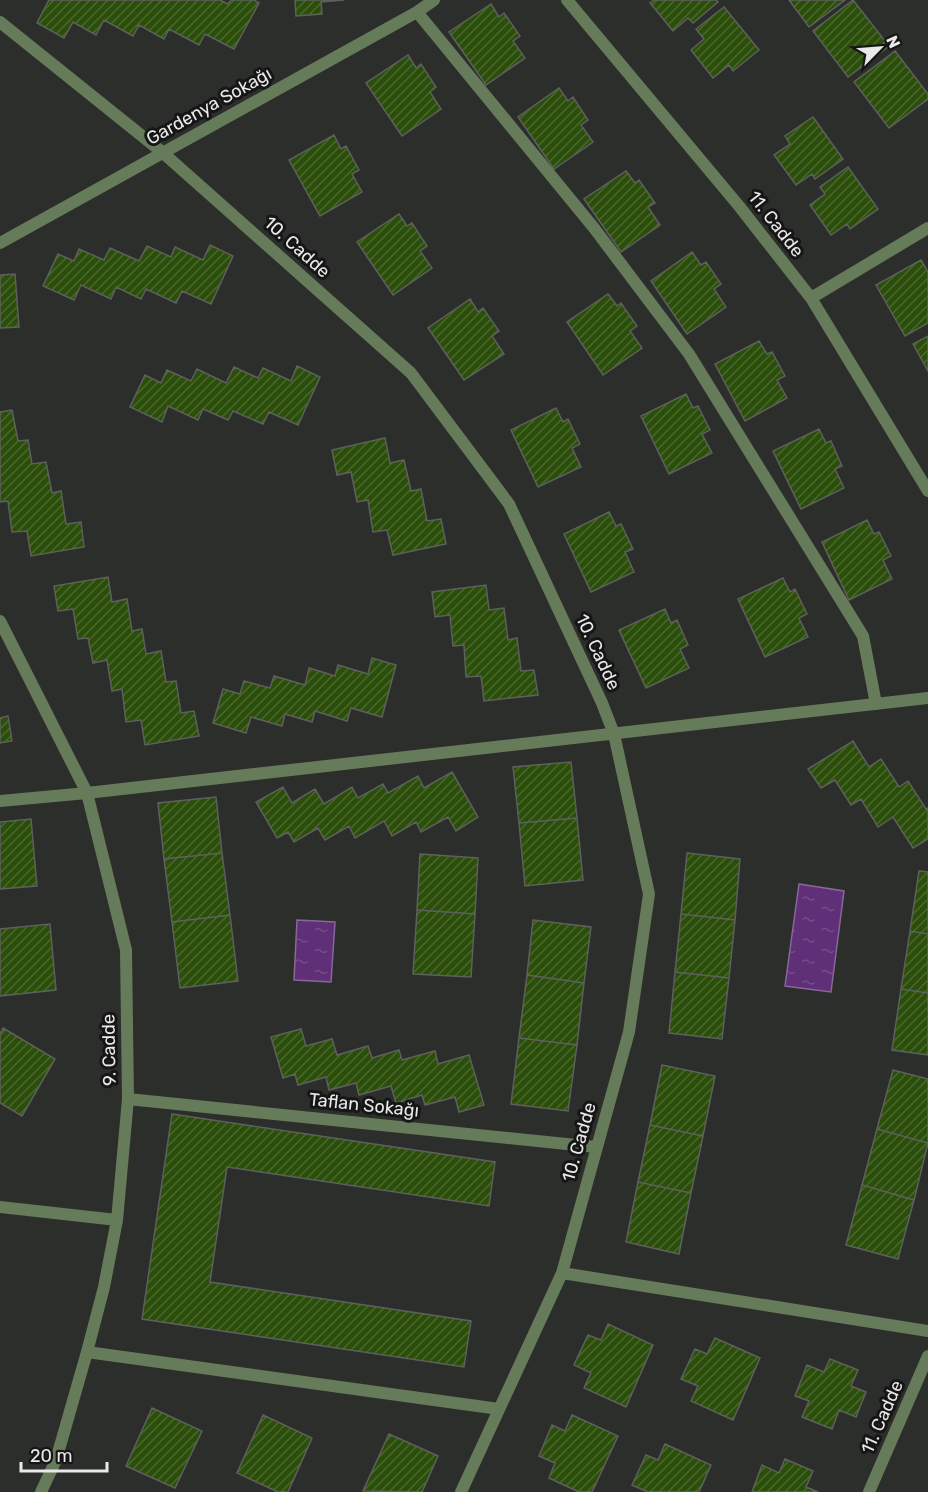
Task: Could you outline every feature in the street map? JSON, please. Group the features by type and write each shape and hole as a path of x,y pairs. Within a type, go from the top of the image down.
{"street":[{"name":"Gardenya Sokağı","path":"0,243 417,12 434,0"},
{"name":"11. Cadde","path":"567,0 739,206 811,298 928,492"},
{"path":"417,12 594,228 689,354 863,636 876,704"},
{"name":"10. Cadde","path":"0,22 162,152 411,373 509,504 602,703 614,734 649,894 629,1032 562,1273 461,1492"},
{"path":"811,298 928,228"},
{"name":"9. Cadde","path":"0,621 87,793 126,950 128,1099 117,1220 104,1287 57,1460 41,1492"},
{"path":"0,801 928,698"},
{"name":"Taflan Sokağı","path":"128,1099 596,1147"},
{"path":"0,1207 117,1220"},
{"path":"562,1273 928,1331"},
{"path":"87,1352 499,1409"},
{"name":"11. Cadde","path":"869,1492 928,1356"}],"water":[{"path":"799,884 844,891 831,992 785,986"},
{"path":"297,920 335,922 331,982 294,980"}],"building":[{"path":"49,0 220,0 228,4 231,0 254,0 259,3 234,49 205,34 199,45 169,29 164,39 139,25 133,36 104,20 96,35 73,22 64,38 37,23"},
{"path":"295,0 344,0 321,2 322,14 296,16"},
{"path":"654,0 716,0 718,2 693,23 688,18 673,31 650,3"},
{"path":"789,0 845,0 809,27"},
{"path":"853,0 889,46 848,77 813,31"},
{"path":"491,4 499,17 504,13 520,36 513,41 525,58 486,85 449,32"},
{"path":"724,7 759,50 733,71 729,65 713,78 691,50 704,39 696,29"},
{"path":"895,51 928,94 928,99 889,128 854,82"},
{"path":"408,55 416,68 421,64 436,87 430,92 441,109 402,136 366,83"},
{"path":"559,88 568,101 573,97 588,120 581,125 593,142 554,169 518,117"},
{"path":"813,117 843,159 815,179 812,174 796,185 774,155 790,144 785,136"},
{"path":"334,135 341,149 346,146 359,170 352,174 362,192 320,216 289,160"},
{"path":"848,167 878,209 850,229 847,224 831,235 810,205 825,194 820,187"},
{"path":"626,171 635,183 639,180 655,203 648,207 660,225 621,252 584,199"},
{"path":"399,214 407,226 412,223 427,246 420,251 432,268 393,295 357,242"},
{"path":"210,245 233,256 211,304 182,291 176,303 146,289 141,299 116,287 111,299 81,285 74,300 43,286 58,254 74,261 79,249 104,260 110,248 139,261 147,246 171,257 175,247 203,260"},
{"path":"692,252 701,265 706,262 721,284 714,289 726,307 687,334 651,281"},
{"path":"921,260 928,272 928,323 905,336 876,285"},
{"path":"15,274 19,327 0,328 0,275"},
{"path":"608,294 617,306 621,303 637,326 630,331 642,348 603,375 567,322"},
{"path":"470,299 478,312 483,308 499,331 492,336 504,354 464,380 428,328"},
{"path":"928,336 928,371 913,344"},
{"path":"759,341 767,354 772,352 785,376 777,380 787,398 745,421 715,364"},
{"path":"297,366 320,377 298,425 269,412 263,424 233,411 228,420 203,409 198,420 168,406 162,422 130,407 145,375 161,383 167,370 191,381 197,369 226,383 234,367 258,378 263,368 291,381"},
{"path":"686,394 693,408 698,406 710,430 702,434 712,453 669,474 641,416"},
{"path":"556,408 563,422 568,419 580,444 572,448 581,467 538,487 511,430"},
{"path":"12,410 18,441 28,440 32,464 46,462 52,493 61,491 66,524 81,522 84,547 31,556 27,531 12,532 8,501 0,502 0,412"},
{"path":"819,429 826,443 831,441 842,466 835,469 844,488 801,509 773,451"},
{"path":"385,438 390,463 404,460 411,491 421,489 427,521 441,519 446,544 393,555 387,530 373,532 368,500 357,502 351,472 337,475 332,450"},
{"path":"609,512 616,526 621,524 633,549 625,552 634,572 591,592 564,534"},
{"path":"867,520 874,534 879,532 891,556 883,560 892,579 849,600 822,542"},
{"path":"108,577 112,602 127,599 132,631 142,629 146,654 161,651 166,682 176,681 181,713 194,711 199,736 145,745 141,720 126,722 122,689 112,691 107,660 93,663 88,638 78,639 73,609 58,611 54,586"},
{"path":"783,578 790,592 795,589 807,614 799,618 808,637 765,657 738,599"},
{"path":"486,585 489,610 504,608 508,640 517,638 521,671 534,670 538,695 484,701 481,676 466,677 464,645 453,646 450,615 435,617 432,592"},
{"path":"665,609 671,623 677,620 688,645 680,649 689,668 646,688 619,630"},
{"path":"372,658 396,665 382,717 351,708 347,721 315,711 312,722 285,714 282,726 251,717 246,733 213,723 223,689 240,694 244,681 270,688 274,676 305,685 309,668 335,676 338,665 368,674"},
{"path":"8,716 12,741 0,743 0,718"},
{"path":"853,741 869,767 881,759 899,787 908,781 926,809 928,808 928,839 913,848 893,817 878,827 861,799 851,805 835,780 821,788 808,769"},
{"path":"571,762 577,818 519,823 513,767"},
{"path":"452,772 478,817 456,831 448,817 421,832 416,822 392,836 384,821 355,838 349,826 325,840 318,828 294,842 288,832 277,838 256,802 283,787 292,803 315,789 324,804 352,787 358,798 383,784 388,793 418,776 424,788"},
{"path":"216,797 222,853 164,859 158,803"},
{"path":"577,818 583,880 525,886 519,823"},
{"path":"31,819 37,886 0,889 0,822"},
{"path":"222,853 230,915 172,922 164,859"},
{"path":"687,853 740,859 735,920 681,914"},
{"path":"420,854 478,858 475,914 417,910"},
{"path":"919,871 928,872 928,934 910,931"},
{"path":"417,910 475,914 471,977 413,974"},
{"path":"681,914 735,920 729,978 675,972"},
{"path":"230,915 238,981 180,988 172,922"},
{"path":"533,920 591,927 584,983 527,975"},
{"path":"50,924 56,990 0,996 0,929"},
{"path":"910,931 928,934 928,993 901,989"},
{"path":"675,972 729,978 722,1039 669,1033"},
{"path":"527,975 584,983 577,1045 519,1038"},
{"path":"901,989 928,993 928,1055 892,1050"},
{"path":"3,1028 55,1059 22,1116 0,1103 0,1034"},
{"path":"301,1029 306,1046 332,1039 337,1055 368,1046 372,1058 399,1050 402,1060 435,1051 438,1064 469,1055 484,1105 459,1112 455,1097 425,1105 422,1095 396,1103 391,1086 359,1095 356,1083 329,1090 326,1077 298,1085 295,1074 283,1078 271,1037"},
{"path":"519,1038 577,1045 568,1111 511,1104"},
{"path":"662,1065 715,1076 703,1136 650,1125"},
{"path":"893,1070 928,1079 928,1143 877,1129"},
{"path":"172,1114 495,1162 489,1206 227,1167 210,1282 471,1321 464,1367 142,1319"},
{"path":"650,1125 703,1136 691,1193 638,1182"},
{"path":"877,1129 928,1143 914,1200 862,1185"},
{"path":"638,1182 691,1193 679,1254 626,1242"},
{"path":"862,1185 914,1200 898,1259 846,1245"},
{"path":"608,1324 653,1345 626,1407 584,1388 591,1373 574,1365 588,1335 601,1340"},
{"path":"715,1338 760,1358 733,1420 691,1401 698,1386 681,1379 695,1349 707,1354"},
{"path":"830,1359 858,1370 851,1386 866,1392 856,1417 839,1410 832,1429 802,1417 809,1401 795,1396 807,1365 824,1372"},
{"path":"152,1408 202,1431 175,1488 126,1466"},
{"path":"263,1415 312,1438 288,1492 278,1492 237,1473"},
{"path":"572,1415 618,1436 592,1492 579,1492 549,1478 555,1463 539,1456 552,1425 565,1431"},
{"path":"389,1434 438,1456 422,1492 363,1491"},
{"path":"665,1444 711,1465 699,1492 648,1492 632,1485 646,1455 658,1460"},
{"path":"785,1459 813,1471 806,1487 818,1492 752,1492 762,1465 779,1473"}]}
